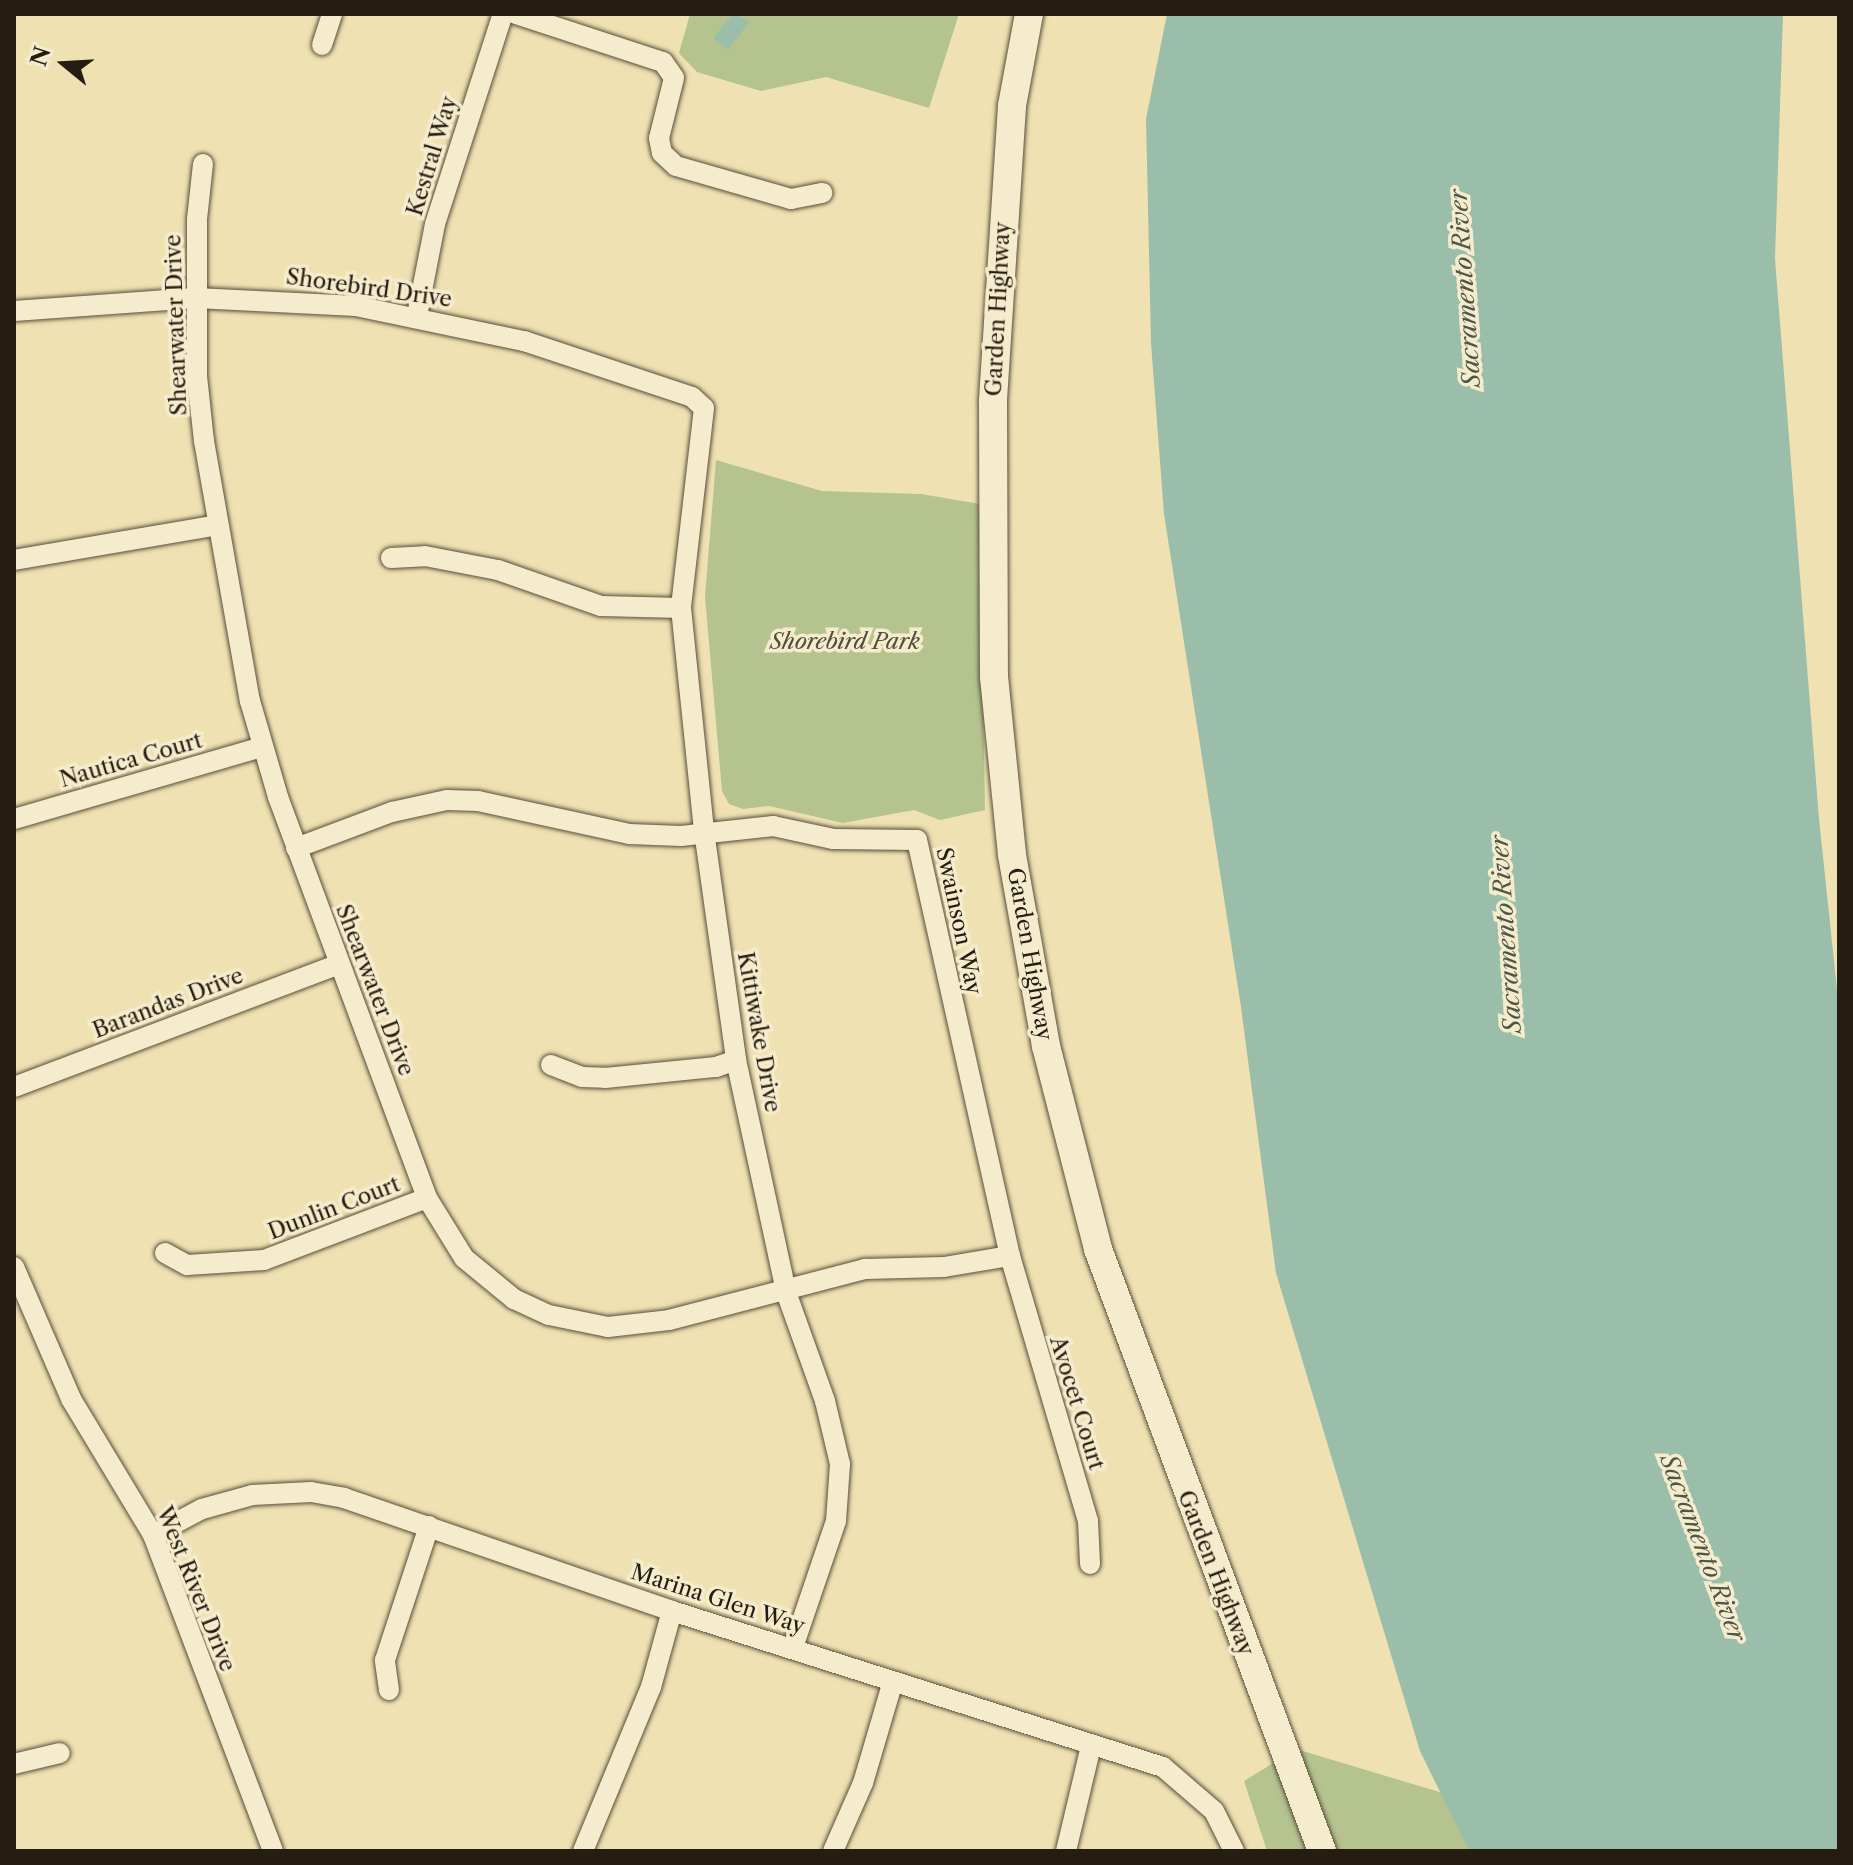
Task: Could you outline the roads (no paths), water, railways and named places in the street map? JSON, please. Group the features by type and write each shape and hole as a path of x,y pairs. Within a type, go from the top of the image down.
{"main road":[{"name":"Garden Highway","path":"1029,14 1012,106 993,402 994,677 1012,855 1046,1046 1098,1249 1322,1851"}],"street":[{"path":"322,45 332,14"},
{"name":"Kestral Way","path":"417,316 435,224 503,14"},
{"path":"516,14 663,62 674,78 659,138 662,153 676,166 791,199 822,193"},
{"name":"Shearwater Drive","path":"203,164 196,298 198,389 218,525 262,747 296,848 427,1198 450,1239 487,1280 537,1310 584,1324 640,1326 786,1292 865,1269 944,1267 1010,1256"},
{"name":"Shorebird Drive","path":"14,311 196,298 294,301 417,316 524,341 692,397 704,408"},
{"name":"Kittiwake Drive","path":"704,408 681,608 704,831 736,1060 786,1292 836,1438 841,1489 836,1521 793,1647"},
{"path":"14,560 218,525"},
{"path":"391,558 425,556 498,570 601,606 681,608"},
{"name":"Nautica Court","path":"14,819 262,747"},
{"name":"Swainson Way","path":"296,848 415,805 447,800 478,801 629,834 681,836 704,831 773,826 833,839 917,840 1010,1256"},
{"name":"Barandas Drive","path":"14,1087 340,964"},
{"path":"551,1065 582,1077 605,1078 716,1067 736,1060"},
{"name":"Dunlin Court","path":"165,1253 187,1265 264,1260 427,1198"},
{"name":"Avocet Court","path":"1010,1256 1088,1521 1090,1564"},
{"name":"West River Drive","path":"14,1267 71,1399 153,1535 273,1851"},
{"name":"Marina Glen Way","path":"153,1535 226,1501 277,1492 344,1498 672,1611 1163,1767 1185,1781 1214,1811 1234,1851"},
{"path":"389,1690 385,1660 429,1526"},
{"path":"583,1851 651,1687 672,1611"},
{"path":"833,1851 863,1783 893,1681"},
{"path":"1066,1851 1091,1746"},
{"path":"14,1764 60,1753"}],"water":[{"path":"733,14 750,21 728,50 713,38"},
{"name":"Sacramento River","path":"1167,14 1783,14 1775,259 1819,819 1839,1008 1839,1851 1469,1851 1420,1751 1276,1273 1241,1007 1164,514 1151,343 1146,119"}],"park label":[{"name":"Shorebird Park","path":"845,642"}]}
